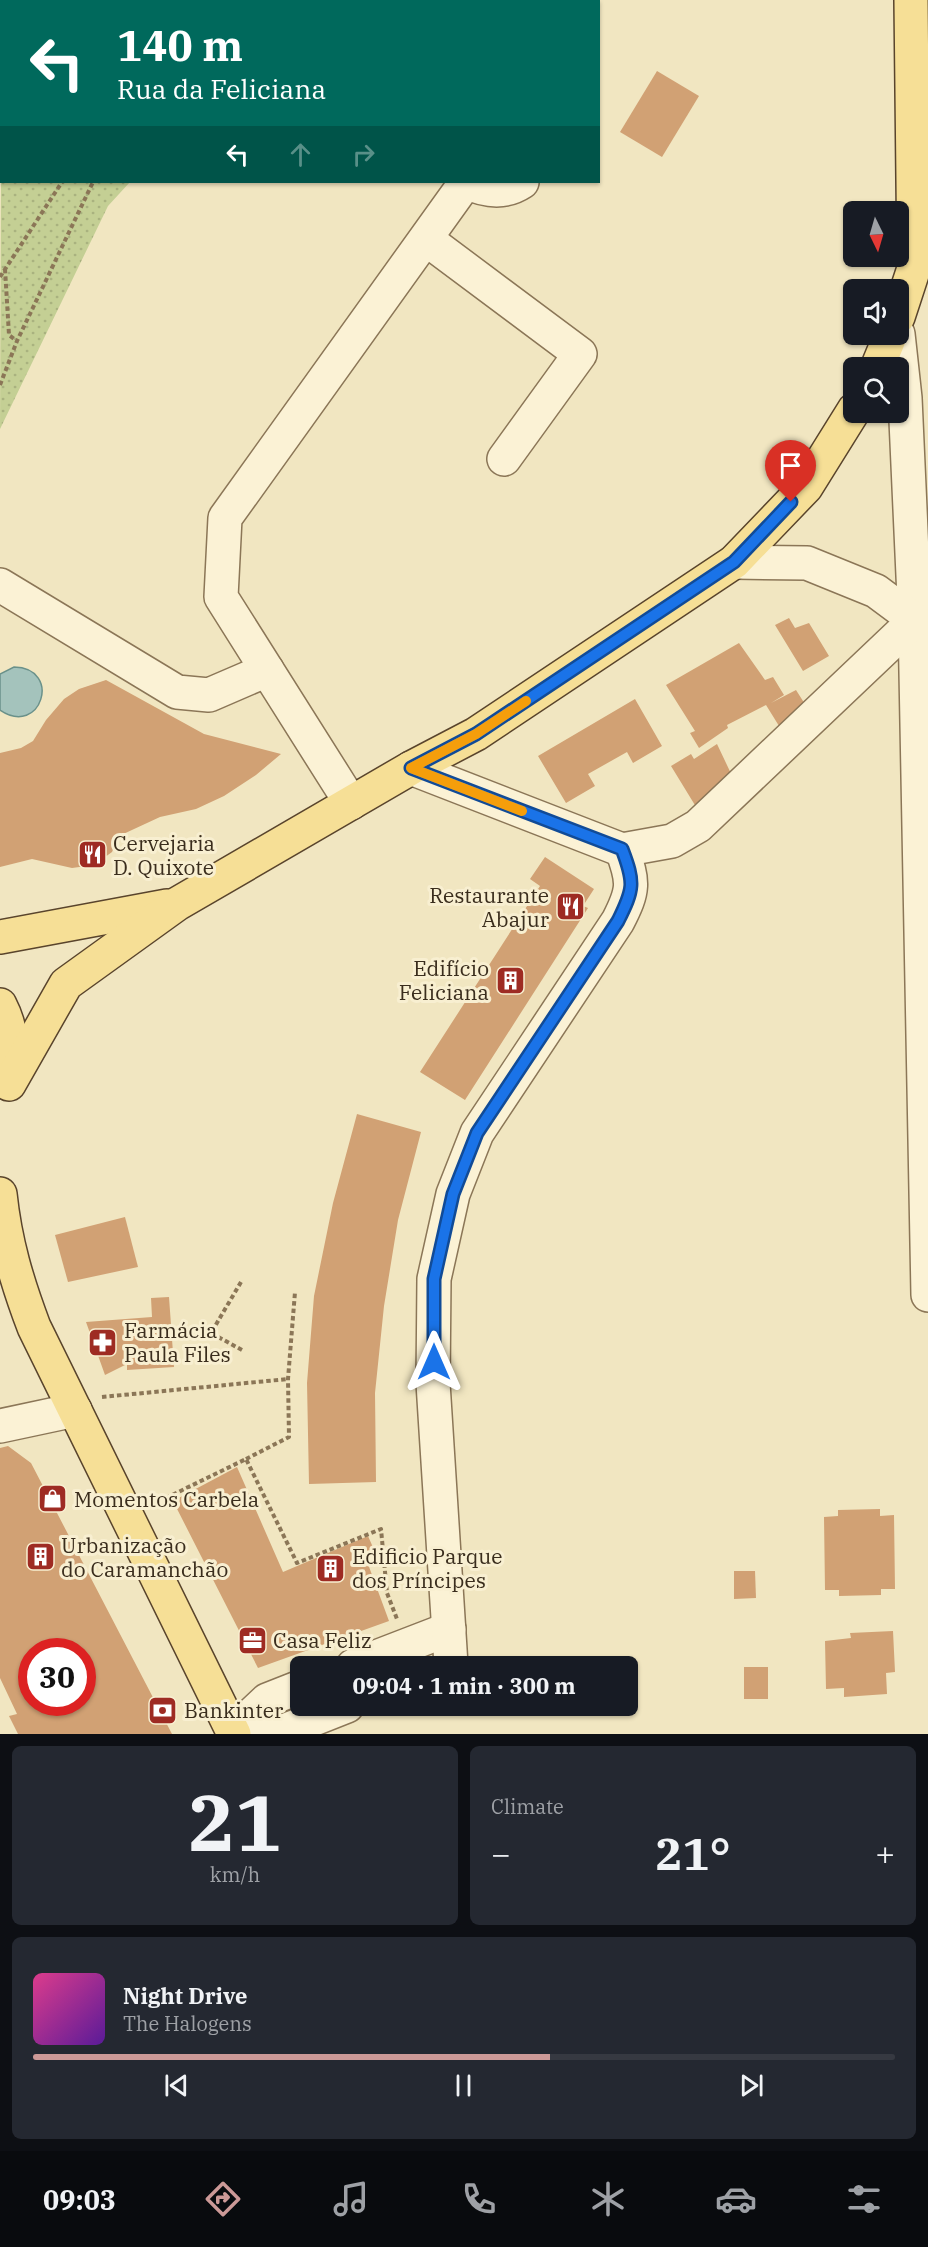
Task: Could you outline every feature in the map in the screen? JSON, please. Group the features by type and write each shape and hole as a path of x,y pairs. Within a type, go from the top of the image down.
{"main road":[{"path":"909,283 914,268 920,85 911,0"},
{"path":"4,1094 66,984 177,904 411,768 476,734 734,562 806,488 846,423"},
{"path":"0,937 177,904"},
{"path":"0,1005 6,1017 13,1050 4,1094"},
{"path":"0,1194 10,1256 34,1327"},
{"path":"0,1275 85,1404 233,1733"}],"street":[{"path":"351,803 221,597 225,518 465,183"},
{"path":"468,183 482,189 498,190 520,183"},
{"path":"426,239 580,354 504,459"},
{"path":"899,345 905,398 915,620 926,1032 928,1295"},
{"path":"734,562 807,563 876,591 915,620"},
{"path":"0,585 177,692 209,695 267,670"},
{"path":"411,768 622,849 672,842 698,826 915,620"},
{"path":"450,1656 433,1383 434,1279 453,1194 477,1133 618,921 631,896 630,871 622,849"},
{"path":"0,1426 85,1404"},
{"path":"379,1656 449,1629"},
{"path":"233,1733 267,1701 290,1691"},
{"path":"233,1733 281,1732 322,1716"}],"path":[{"path":"0,277 61,183"},
{"path":"0,385 17,341 93,183"},
{"path":"5,268 9,335 17,341"},
{"path":"241,1282 211,1333 242,1350"},
{"path":"166,1498 289,1437 288,1379 295,1292"},
{"path":"85,1404 288,1379"},
{"path":"246,1459 297,1563 381,1530 387,1593 399,1624"}],"green space":[{"path":"1,183 129,183 108,206 0,429"}],"water":[{"path":"14,667 29,670 38,678 42,688 41,699 35,709 26,715 14,716 0,710 0,674"}],"building":[{"path":"657,71 699,96 662,157 620,132"},
{"path":"789,618 795,628 809,623 829,656 803,671 775,625"},
{"path":"739,643 765,680 773,677 784,695 771,703 796,690 810,712 784,734 766,705 727,725 728,728 699,748 690,733 695,731 666,685"},
{"path":"106,680 204,734 281,754 256,775 224,796 196,809 160,817 119,836 112,852 94,865 72,868 32,859 0,867 0,753 21,748 33,741 46,720 64,699 79,689"},
{"path":"635,699 662,746 633,763 627,752 588,774 595,786 566,803 538,756"},
{"path":"717,744 735,782 701,815 671,766 691,754 694,759"},
{"path":"545,857 594,889 583,906 588,908 465,1100 420,1072 540,886 530,879"},
{"path":"357,1114 421,1132 398,1220 384,1306 375,1393 376,1482 309,1484 307,1383 314,1296 333,1203"},
{"path":"125,1217 138,1267 68,1282 55,1235"},
{"path":"169,1297 174,1367 127,1370 127,1364 105,1375 86,1322 152,1317 151,1298"},
{"name":"Urbanização do Caramanchão","path":"8,1446 31,1463 172,1734 18,1734 9,1716 17,1714 0,1678 0,1448"},
{"name":"Edificio Parque dos Príncipes","path":"237,1467 283,1572 368,1536 379,1561 368,1564 389,1621 258,1668 173,1501"},
{"path":"880,1509 880,1516 894,1515 895,1589 881,1589 881,1595 839,1596 839,1590 825,1590 824,1517 838,1516 838,1510"},
{"path":"734,1571 755,1571 756,1598 734,1599"},
{"path":"893,1631 895,1672 886,1673 887,1694 844,1697 844,1688 826,1689 825,1641 851,1638 850,1633"},
{"path":"744,1667 768,1667 768,1699 744,1699"}],"slow traffic":[{"path":"522,811 411,768 476,734 526,701"}],"place":[{"name":"Cervejaria D. Quixote","path":"92,855"},
{"name":"Restaurante Abajur","path":"570,907"},
{"name":"Edifício Feliciana","path":"510,980"},
{"name":"Farmácia Paula Files","path":"103,1342"},
{"name":"Momentos Carbela","path":"53,1499"},
{"name":"Urbanização do Caramanchão","path":"40,1557"},
{"name":"Edificio Parque dos Príncipes","path":"331,1568"},
{"name":"Casa Feliz","path":"252,1640"},
{"name":"Bankinter","path":"163,1710"}],"route":[{"path":"434,1362 434,1279 453,1194 477,1133 618,921 631,896 630,871 622,849 411,768 476,734 734,562 791,502"}]}
